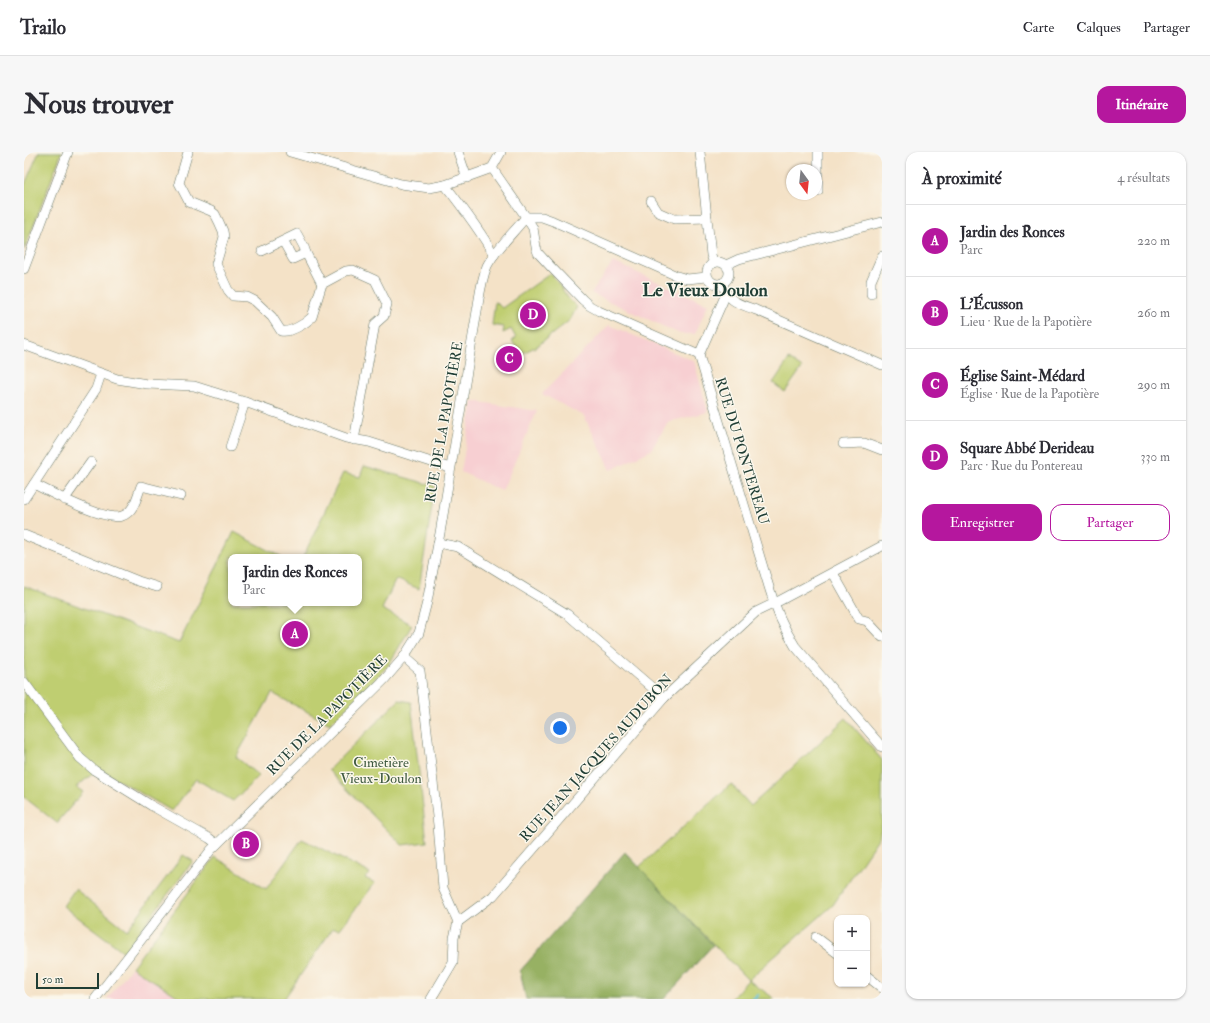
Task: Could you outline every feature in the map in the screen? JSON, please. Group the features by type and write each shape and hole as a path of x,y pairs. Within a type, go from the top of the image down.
{"street":[{"path":"24,269 68,152"},
{"path":"188,152 179,183 189,202 211,211 215,214 219,222 224,237 216,264 228,290 232,296 247,297 255,301 268,313 278,328 284,332 289,331 312,317 322,284 297,234 262,251"},
{"path":"290,152 401,184 430,188 467,178 492,168 501,152"},
{"path":"458,152 467,178"},
{"path":"700,152 711,255 714,263"},
{"path":"818,152 818,164"},
{"path":"492,168 533,228 538,253 590,306 699,355 726,294"},
{"path":"445,185 478,228 494,255"},
{"path":"651,201 658,212 674,219 707,218"},
{"path":"526,217 549,219 677,276 691,279 708,277"},
{"name":"RUE DE LA PAPOTIÈRE","path":"96,999 217,844 384,680 404,657 419,633 427,602 438,543 484,273 494,255 526,217"},
{"path":"726,265 739,260 882,222"},
{"path":"283,241 293,259 306,253"},
{"path":"871,294 871,281 882,256"},
{"path":"721,262 726,265 729,271 727,279 722,283 714,283 708,277 708,269 714,263 721,262"},
{"path":"322,284 346,271 353,270 375,280 387,304 384,316 375,324 354,440"},
{"path":"722,283 726,294 739,304 882,365"},
{"path":"24,346 101,374 133,383 194,386 245,402 346,438 369,442 450,468"},
{"name":"RUE DU PONTEREAU","path":"699,355 774,604 787,633 794,646 882,747"},
{"path":"24,499 96,388 101,374"},
{"path":"230,448 245,402"},
{"path":"843,444 864,443 882,450"},
{"path":"64,500 91,462"},
{"path":"34,484 64,500 112,518 123,516 134,506 141,486 181,496"},
{"path":"24,535 138,581 157,587"},
{"path":"438,543 458,547 567,614 664,698"},
{"name":"RUE JEAN JACQUES AUDUBON","path":"458,922 493,896 664,698 756,612 774,604 882,546"},
{"path":"833,573 859,619 867,620 882,637"},
{"path":"404,657 420,671 438,825 443,888 458,922 454,938 453,962 431,999"},
{"path":"24,682 80,758 94,770 217,844"},
{"path":"816,937 834,951"},
{"path":"870,978 882,988"}],"shaded area":[{"path":"613,262 708,304 695,334 680,334 591,293"},
{"path":"609,325 694,361 708,412 668,422 651,450 611,470 584,416 542,394"},
{"path":"473,401 537,411 502,491 461,472"},
{"path":"132,967 182,999 107,999"}],"green space":[{"path":"39,152 62,152 24,250 24,186"},
{"path":"551,273 569,299 577,307 570,320 537,346 521,354 512,341 516,338 511,329 503,333 504,327 492,325 495,301 502,308"},
{"path":"789,359 802,368 785,392 773,383"},
{"path":"364,466 435,486 419,589 396,579 382,609 412,625 388,666 330,724 272,693 236,757 259,776 233,801 196,779 172,811 99,769 76,787 83,792 57,823 24,797 24,586 179,643 234,532 276,554 228,554 228,606 362,606 362,554 304,554 343,473 360,477"},
{"name":"Cimetière Vieux-Doulon","path":"399,700 411,702 427,842 402,845 328,770"},
{"path":"846,718 882,760 882,823 879,837 833,905 748,980 639,867 731,784 751,806"},
{"path":"302,839 370,873 365,878 375,883 340,929 333,928 284,999 182,999 132,967 215,857 266,889"},
{"path":"625,852 713,945 664,999 526,999 520,971"},
{"path":"183,855 193,861 124,952 63,906 75,889 127,930"},
{"path":"748,980 775,999 731,999"}],"waterway":[{"path":"753,999 758,995"}],"place":[{"name":"Square Abbé Derideau","path":"533,315"},
{"name":"Église Saint-Médard","path":"509,359"},
{"name":"Jardin des Ronces","path":"295,634"},
{"name":"L'Écusson","path":"246,844"}],"district":[{"name":"Le Vieux Doulon","path":"705,290"}]}
